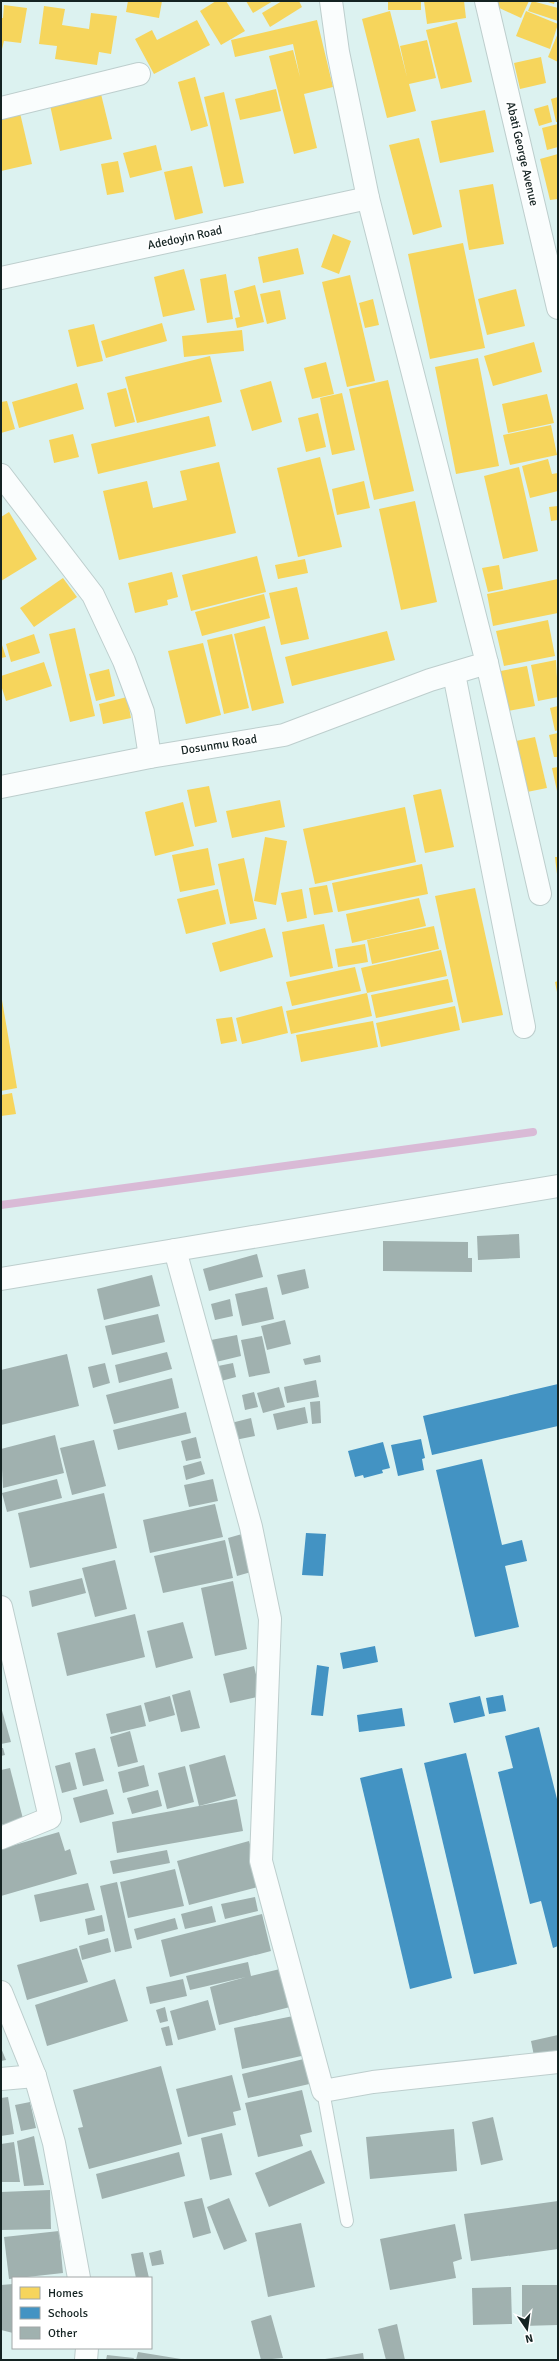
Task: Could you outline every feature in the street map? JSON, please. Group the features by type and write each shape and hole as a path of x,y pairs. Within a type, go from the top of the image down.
{"street":[{"path":"331,1 338,52 368,198 488,663 540,894"},
{"name":"Abati George Avenue","path":"486,1 558,308"},
{"path":"1,108 139,74"},
{"name":"Adedoyin Road","path":"1,278 368,198"},
{"path":"1,475 93,596 124,661 143,712 150,757"},
{"name":"Dosunmu Road","path":"1,787 150,757 284,735 430,680 488,663"},
{"path":"454,674 524,1027"},
{"path":"1,1279 558,1186"},
{"path":"175,1250 251,1528 270,1619 262,1861 323,2091 373,2082 558,2062"},
{"path":"1,1607 50,1818 1,1838"},
{"path":"1,1992 35,2076 54,2143 79,2277"},
{"path":"1,2079 35,2076"},
{"path":"86,2360 87,2349"}],"lane":[{"path":"323,2091 347,2221"}],"building: Homes":[{"path":"128,1 162,1 159,18 126,12"},
{"path":"216,1 226,1 245,31 221,45 200,11"},
{"path":"246,1 273,1 253,13"},
{"path":"282,1 299,1 302,7 270,27 262,13"},
{"path":"388,1 421,1 421,10 388,10"},
{"path":"424,1 464,1 466,18 427,24"},
{"path":"497,1 529,1 521,18 495,6"},
{"path":"532,1 558,8 558,21 528,11"},
{"path":"545,1 555,1 554,4"},
{"path":"4,5 27,8 21,43 4,41 2,49 1,18 3,18"},
{"path":"44,6 65,9 62,25 89,29 91,13 117,16 111,54 99,52 97,65 55,59 57,46 39,44"},
{"path":"390,11 407,77 400,46 427,40 436,78 409,84 416,111 387,118 362,19"},
{"path":"526,11 558,24 550,49 516,36"},
{"path":"197,20 210,45 154,74 135,39 152,30 157,40"},
{"path":"317,20 333,87 304,94 317,148 294,154 269,56 293,50 300,77 293,44 235,57 231,40"},
{"path":"457,22 472,82 441,89 426,30"},
{"path":"558,33 558,62 548,57"},
{"path":"541,57 546,83 520,89 514,63"},
{"path":"195,77 208,126 191,131 178,82"},
{"path":"276,89 281,111 240,120 235,99"},
{"path":"224,92 244,183 224,187 204,97"},
{"path":"101,94 112,139 60,151 50,105"},
{"path":"558,97 558,122 556,122 551,99"},
{"path":"548,105 552,122 539,126 534,109"},
{"path":"485,110 494,152 440,163 431,121"},
{"path":"20,113 32,164 1,171 1,118"},
{"path":"558,124 558,147 547,150 542,128"},
{"path":"419,138 442,227 413,235 389,145"},
{"path":"156,145 162,170 130,178 123,153"},
{"path":"558,154 558,199 550,200 540,159"},
{"path":"118,161 124,192 107,195 101,164"},
{"path":"192,166 203,213 175,220 164,172"},
{"path":"493,184 504,244 469,250 459,190"},
{"path":"333,234 351,241 339,274 321,267"},
{"path":"463,243 485,348 430,359 408,254"},
{"path":"298,248 304,274 263,283 258,257"},
{"path":"184,269 195,310 163,317 154,277"},
{"path":"226,274 233,319 207,323 200,279"},
{"path":"350,275 375,381 347,387 322,282"},
{"path":"255,285 264,322 237,328 235,318 240,317 234,291"},
{"path":"516,289 525,326 487,335 478,299"},
{"path":"280,290 286,319 267,324 260,294"},
{"path":"373,299 379,325 365,328 359,303"},
{"path":"162,323 167,341 106,358 101,341"},
{"path":"94,324 103,361 77,367 68,330"},
{"path":"242,330 244,351 184,357 182,336"},
{"path":"534,342 542,372 493,386 484,356"},
{"path":"210,356 222,402 137,423 125,377"},
{"path":"478,358 499,466 456,474 435,367"},
{"path":"326,362 334,394 312,399 304,368"},
{"path":"388,380 414,491 374,500 349,389"},
{"path":"271,381 282,422 252,431 240,390"},
{"path":"77,383 84,409 19,428 12,402"},
{"path":"126,388 135,422 115,427 107,393"},
{"path":"342,393 355,450 332,455 320,398"},
{"path":"547,394 554,423 508,433 502,404"},
{"path":"7,401 15,429 1,433 1,402"},
{"path":"318,413 326,447 306,452 298,418"},
{"path":"209,416 216,446 98,474 91,444"},
{"path":"551,425 557,455 510,465 503,435"},
{"path":"73,434 79,457 54,463 49,440"},
{"path":"320,457 342,547 298,557 277,468"},
{"path":"548,459 552,474 558,473 558,491 530,498 522,466"},
{"path":"219,462 236,533 119,560 103,491 147,481 153,508 187,500 180,471"},
{"path":"519,467 538,551 503,559 484,476"},
{"path":"364,481 370,508 337,515 332,489"},
{"path":"415,501 437,602 401,610 379,509"},
{"path":"558,506 558,520 551,521 549,507"},
{"path":"9,512 37,559 1,581 1,517"},
{"path":"257,556 266,592 191,611 182,575"},
{"path":"305,559 308,573 278,579 275,565"},
{"path":"499,565 503,589 488,592 482,568"},
{"path":"172,572 178,597 167,600 168,605 135,613 128,583"},
{"path":"63,578 77,597 34,627 20,608"},
{"path":"558,579 558,613 493,626 487,594"},
{"path":"297,587 309,639 281,645 269,593"},
{"path":"264,594 270,618 202,636 195,612"},
{"path":"548,620 555,656 504,666 496,631"},
{"path":"265,626 284,703 252,711 234,634"},
{"path":"75,628 95,716 70,722 49,634"},
{"path":"387,631 395,660 292,686 285,657"},
{"path":"34,634 40,653 11,662 6,644"},
{"path":"232,634 249,708 224,714 207,640"},
{"path":"1,642 6,657 1,658"},
{"path":"203,643 221,715 186,724 168,651"},
{"path":"556,660 558,697 538,701 531,665"},
{"path":"44,662 52,686 6,701 1,685 1,676"},
{"path":"527,666 535,706 503,712 495,672"},
{"path":"109,669 115,696 96,701 89,674"},
{"path":"127,697 131,718 103,724 99,704"},
{"path":"558,706 558,730 555,731 550,708"},
{"path":"558,733 558,757 554,757 549,735"},
{"path":"535,737 547,788 522,793 511,742"},
{"path":"558,767 558,791 557,791 552,768"},
{"path":"209,786 217,822 195,827 187,790"},
{"path":"441,789 454,847 425,853 413,795"},
{"path":"280,800 285,827 232,838 226,811"},
{"path":"183,802 194,846 155,856 145,812"},
{"path":"405,807 416,862 315,884 303,829"},
{"path":"265,837 287,841 276,905 254,901"},
{"path":"208,848 215,885 180,892 172,855"},
{"path":"555,857 558,857 558,874 557,874"},
{"path":"244,858 257,919 230,924 218,864"},
{"path":"422,864 428,894 338,912 332,883"},
{"path":"327,885 333,912 314,915 309,888"},
{"path":"475,888 503,1015 462,1023 435,896"},
{"path":"218,889 226,924 186,934 177,899"},
{"path":"302,889 307,918 287,922 281,893"},
{"path":"419,898 426,926 352,943 346,914"},
{"path":"324,924 333,968 290,977 282,932"},
{"path":"434,926 439,949 372,964 367,940"},
{"path":"265,928 273,957 220,972 212,943"},
{"path":"365,944 368,962 338,967 335,949"},
{"path":"441,950 447,976 367,993 361,968"},
{"path":"355,967 361,991 292,1006 286,982"},
{"path":"448,979 453,1002 376,1018 371,995"},
{"path":"558,981 558,992 557,992 555,982"},
{"path":"367,993 372,1016 291,1034 286,1011"},
{"path":"2,1000 17,1088 1,1091 1,1001"},
{"path":"282,1006 288,1033 242,1044 236,1018"},
{"path":"455,1006 460,1030 381,1047 376,1023"},
{"path":"232,1017 237,1041 221,1044 216,1019"},
{"path":"373,1021 378,1047 301,1062 296,1035"},
{"path":"12,1093 16,1114 1,1116 1,1095"}],"building: Schools":[{"path":"558,1384 558,1426 432,1455 423,1416"},
{"path":"421,1439 425,1458 422,1459 424,1470 398,1476 391,1445"},
{"path":"383,1442 390,1468 382,1470 383,1473 364,1478 363,1475 355,1477 348,1451"},
{"path":"482,1459 502,1545 522,1540 527,1561 505,1566 519,1627 475,1637 436,1470"},
{"path":"306,1533 326,1534 323,1576 302,1575"},
{"path":"375,1646 378,1662 343,1669 340,1653"},
{"path":"317,1665 329,1667 323,1716 311,1715"},
{"path":"503,1695 506,1711 489,1714 486,1698"},
{"path":"480,1696 485,1716 454,1723 449,1703"},
{"path":"402,1708 405,1726 359,1732 357,1715"},
{"path":"539,1727 558,1803 558,1946 553,1948 541,1901 530,1904 498,1772 513,1768 505,1736"},
{"path":"466,1753 517,1964 474,1974 424,1763"},
{"path":"402,1768 452,1978 410,1989 360,1778"}],"building: Other":[{"path":"519,1234 520,1258 478,1260 477,1236"},
{"path":"383,1241 468,1242 468,1258 472,1258 472,1272 383,1271"},
{"path":"257,1254 263,1277 209,1291 203,1269"},
{"path":"305,1269 309,1288 282,1295 277,1275"},
{"path":"152,1275 160,1306 104,1320 97,1289"},
{"path":"267,1287 274,1319 242,1326 235,1294"},
{"path":"230,1299 233,1316 215,1320 211,1304"},
{"path":"158,1314 165,1342 112,1355 105,1326"},
{"path":"285,1320 291,1344 267,1350 261,1326"},
{"path":"237,1335 241,1356 216,1362 211,1340"},
{"path":"262,1336 270,1373 249,1377 241,1340"},
{"path":"167,1352 172,1369 119,1383 115,1365"},
{"path":"67,1354 79,1406 1,1425 1,1370"},
{"path":"320,1355 321,1362 305,1365 303,1359"},
{"path":"105,1363 110,1383 93,1388 88,1367"},
{"path":"233,1363 236,1377 221,1381 218,1366"},
{"path":"172,1378 179,1408 114,1424 106,1395"},
{"path":"316,1380 319,1397 287,1403 284,1387"},
{"path":"279,1387 285,1407 263,1413 257,1393"},
{"path":"254,1392 258,1407 245,1410 242,1395"},
{"path":"320,1401 321,1423 312,1424 310,1402"},
{"path":"305,1407 308,1423 277,1430 273,1414"},
{"path":"186,1412 191,1433 118,1450 113,1430"},
{"path":"251,1418 255,1436 235,1440 231,1423"},
{"path":"55,1435 64,1473 3,1488 1,1449"},
{"path":"196,1437 201,1458 186,1461 181,1441"},
{"path":"94,1440 106,1486 72,1495 60,1448"},
{"path":"201,1461 205,1474 186,1480 183,1466"},
{"path":"57,1479 62,1498 7,1512 2,1493"},
{"path":"213,1479 218,1501 189,1507 184,1485"},
{"path":"104,1493 117,1548 30,1568 18,1513"},
{"path":"215,1504 223,1537 150,1553 143,1520"},
{"path":"242,1534 251,1572 237,1576 228,1538"},
{"path":"225,1540 233,1578 163,1593 154,1556"},
{"path":"115,1560 127,1609 95,1617 82,1568"},
{"path":"82,1578 86,1593 32,1607 29,1591"},
{"path":"233,1581 247,1649 215,1656 201,1588"},
{"path":"135,1614 145,1657 67,1676 57,1633"},
{"path":"183,1622 193,1658 156,1668 147,1631"},
{"path":"254,1666 261,1696 230,1703 223,1674"},
{"path":"190,1690 200,1728 181,1732 172,1695"},
{"path":"170,1696 175,1715 149,1722 144,1703"},
{"path":"141,1705 146,1726 111,1734 106,1714"},
{"path":"1,1707 11,1742 1,1744"},
{"path":"130,1731 138,1762 118,1767 110,1737"},
{"path":"1,1748 3,1748 5,1755 1,1756"},
{"path":"95,1748 104,1781 83,1786 75,1753"},
{"path":"225,1755 236,1796 199,1806 189,1765"},
{"path":"70,1762 77,1789 62,1793 55,1766"},
{"path":"144,1765 149,1786 123,1793 118,1772"},
{"path":"185,1766 194,1802 167,1809 158,1773"},
{"path":"10,1768 23,1819 1,1825 1,1770"},
{"path":"107,1789 114,1814 80,1823 73,1798"},
{"path":"158,1790 162,1806 132,1814 127,1798"},
{"path":"237,1799 243,1831 117,1853 112,1822"},
{"path":"59,1832 65,1851 70,1849 77,1874 1,1896 1,1849"},
{"path":"249,1841 262,1886 189,1905 177,1861"},
{"path":"167,1850 170,1863 113,1874 110,1861"},
{"path":"175,1869 184,1906 128,1918 120,1882"},
{"path":"117,1882 132,1948 115,1952 100,1886"},
{"path":"88,1883 95,1910 40,1922 34,1895"},
{"path":"255,1897 258,1911 225,1919 221,1904"},
{"path":"212,1906 216,1922 185,1929 181,1914"},
{"path":"262,1914 271,1951 170,1977 161,1940"},
{"path":"102,1915 105,1931 88,1935 85,1919"},
{"path":"175,1918 178,1929 137,1940 134,1929"},
{"path":"108,1938 111,1952 82,1960 79,1946"},
{"path":"77,1948 88,1982 27,2000 17,1965"},
{"path":"248,1962 251,1976 280,1969 290,2007 219,2025 210,1987 246,1977 190,1990 186,1976"},
{"path":"115,1979 128,2021 47,2046 35,2005"},
{"path":"183,1979 187,1996 150,2004 146,1987"},
{"path":"208,2000 216,2030 178,2040 170,2011"},
{"path":"165,2007 168,2021 160,2023 156,2010"},
{"path":"298,2015 306,2055 242,2069 234,2028"},
{"path":"169,2026 173,2045 166,2046 161,2028"},
{"path":"558,2035 558,2050 534,2056 531,2041"},
{"path":"1,2048 6,2060 1,2061"},
{"path":"312,2057 318,2082 248,2098 242,2074"},
{"path":"161,2066 182,2144 89,2169 78,2128 83,2127 73,2090"},
{"path":"232,2075 241,2110 233,2112 236,2125 188,2137 176,2089"},
{"path":"302,2090 312,2132 300,2135 303,2146 258,2157 245,2103"},
{"path":"8,2097 14,2134 1,2136 1,2098"},
{"path":"30,2102 36,2128 21,2131 15,2105"},
{"path":"493,2117 503,2160 481,2165 472,2122"},
{"path":"454,2129 457,2171 370,2179 366,2137"},
{"path":"222,2133 232,2175 210,2180 201,2138"},
{"path":"34,2136 44,2185 24,2186 17,2141"},
{"path":"14,2142 20,2182 1,2182 1,2144"},
{"path":"311,2150 325,2183 269,2207 255,2173"},
{"path":"179,2152 185,2176 102,2199 96,2174"},
{"path":"50,2190 51,2229 1,2230 1,2192"},
{"path":"202,2198 211,2233 193,2238 184,2202"},
{"path":"229,2198 247,2241 224,2250 207,2207"},
{"path":"558,2201 558,2249 471,2261 464,2214"},
{"path":"301,2223 315,2287 268,2297 255,2233"},
{"path":"455,2224 462,2259 453,2262 456,2278 390,2290 380,2239"},
{"path":"59,2231 63,2273 12,2277 12,2279 9,2279 4,2237"},
{"path":"161,2250 164,2264 152,2266 149,2253"},
{"path":"143,2252 149,2277 136,2277 131,2254"},
{"path":"12,2284 12,2333 1,2330 1,2285"},
{"path":"522,2285 558,2285 558,2325 522,2326"},
{"path":"511,2287 512,2324 473,2325 472,2288"},
{"path":"271,2315 283,2358 261,2360 251,2321"},
{"path":"397,2324 405,2360 386,2360 378,2329"},
{"path":"138,2352 181,2359 181,2360 136,2360"},
{"path":"363,2353 364,2360 325,2359"},
{"path":"107,2355 134,2358 133,2360 106,2360"}],"waterway":[{"path":"1,1205 533,1132"}]}
